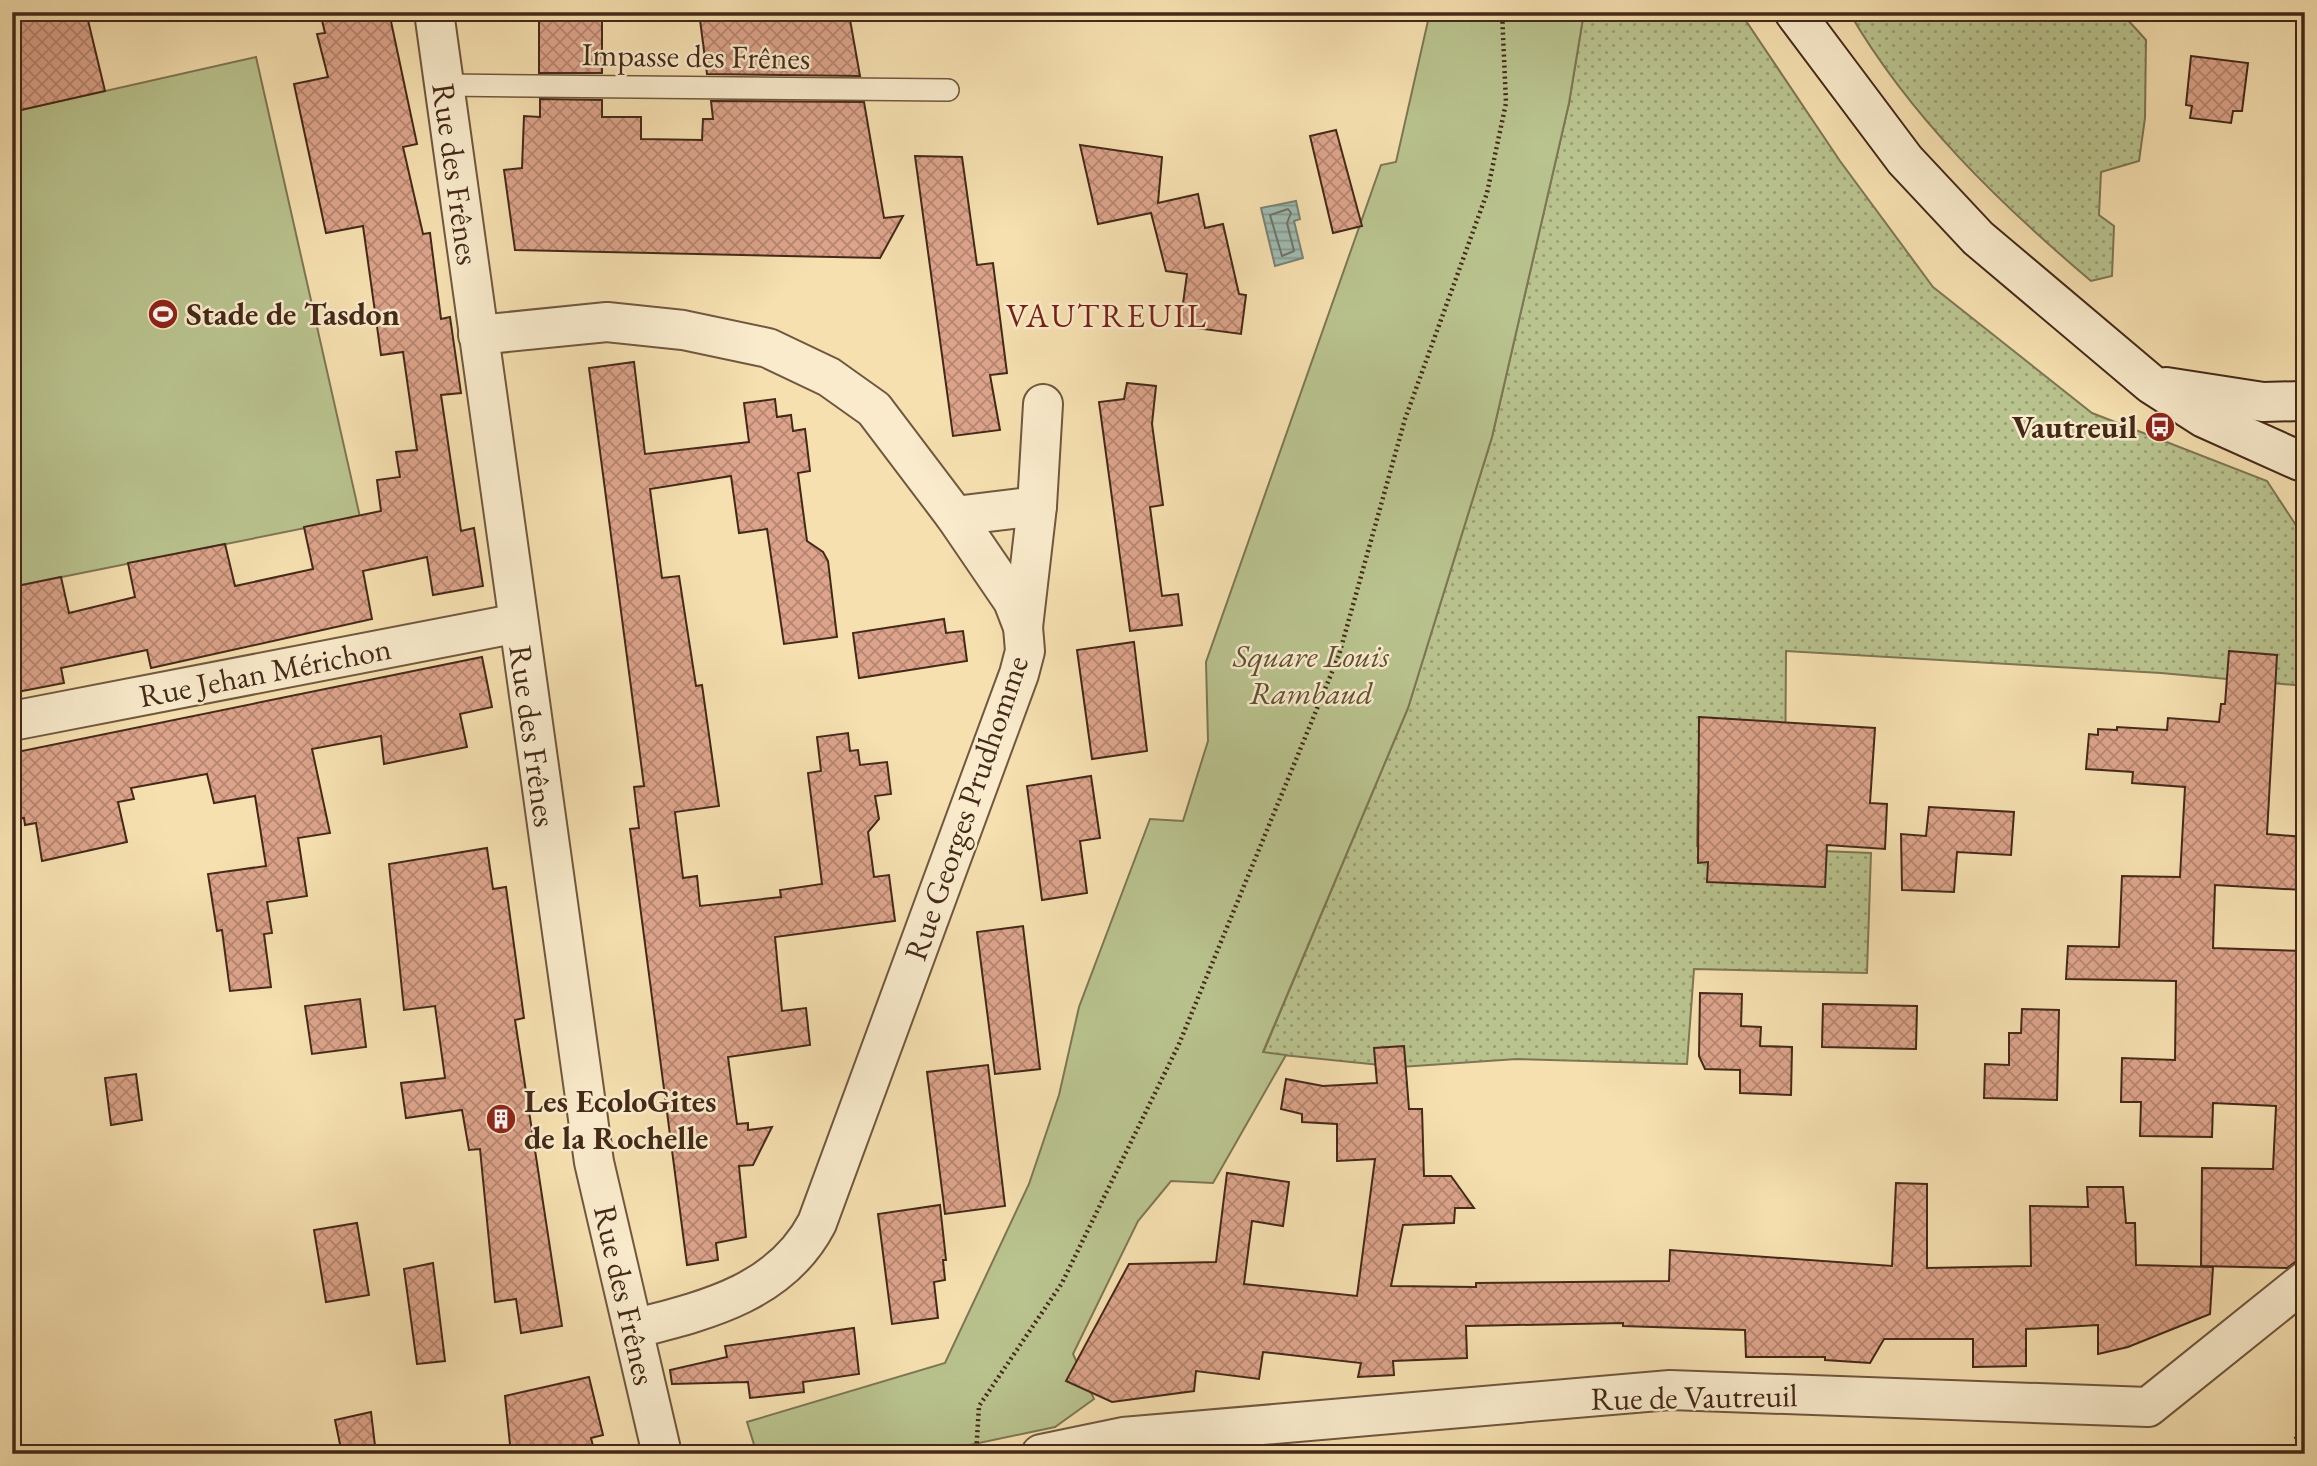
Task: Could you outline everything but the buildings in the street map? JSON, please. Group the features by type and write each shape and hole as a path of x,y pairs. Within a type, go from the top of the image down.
{"street":[{"name":"Rue des Frênes","path":"434,12 517,624 594,1162 662,1454"},
{"path":"1794,12 1905,160 1978,238 2151,384 2204,418 2302,467"},
{"name":"Rue Georges Prudhomme","path":"478,335 607,322 683,330 768,348 829,377 874,409 955,516 1013,601 1023,627 1025,651 1020,674 817,1223 807,1242 793,1258 758,1286 715,1308 632,1329"},
{"path":"2151,384 2263,402 2304,398 2297,431 2302,467"},
{"path":"1023,627 1037,506 1043,404"},
{"path":"955,516 1037,506"},
{"name":"Rue Jehan Mérichon","path":"12,721 517,624"},
{"name":"Rue de Vautreuil","path":"1041,1454 1670,1390 2148,1407 2305,1281"}],"lane":[{"name":"Impasse des Frênes","path":"444,85 948,90"}],"path":[{"path":"976,1454 979,1406 1062,1283 1179,1044 1339,655 1405,419 1487,192 1506,103 1502,12"}],"green space":[{"name":"Square Louis Rambaud","path":"1430,12 1584,12 1569,103 1492,437 1408,708 1263,1052 1286,1055 1213,1183 1171,1181 1138,1221 1073,1354 1094,1399 1055,1427 927,1454 757,1454 747,1422 945,1363 1029,1184 1059,1095 1079,1007 1150,819 1183,821 1208,741 1206,662 1381,165 1396,162"},
{"path":"1584,12 1740,12 1840,161 1933,287 2092,413 2267,481 2305,539 2305,686 2161,673 1786,651 1785,798 1698,795 1697,846 1871,853 1867,973 1694,969 1687,1064 1517,1059 1400,1067 1263,1053 1408,708 1492,437 1569,103"},
{"path":"1849,12 2104,12 2126,18 2146,40 2145,118 2139,161 2101,172 2099,215 2114,226 2112,276 2091,281 2023,221 1958,157 1900,87"},
{"name":"Stade de Tasdon","path":"256,57 360,517 12,587 12,112"}],"water":[{"path":"1296,201 1300,219 1294,221 1303,258 1275,266 1261,208"}],"railway":[{"path":"2276,1454 2305,1432"}],"place":[{"name":"Stade de Tasdon","path":"163,314"},
{"name":"Vautreuil","path":"2160,427"},
{"name":"Les EcoloGites de la Rochelle","path":"501,1119"}],"district":[{"name":"VAUTREUIL","path":"1107,315"}]}
